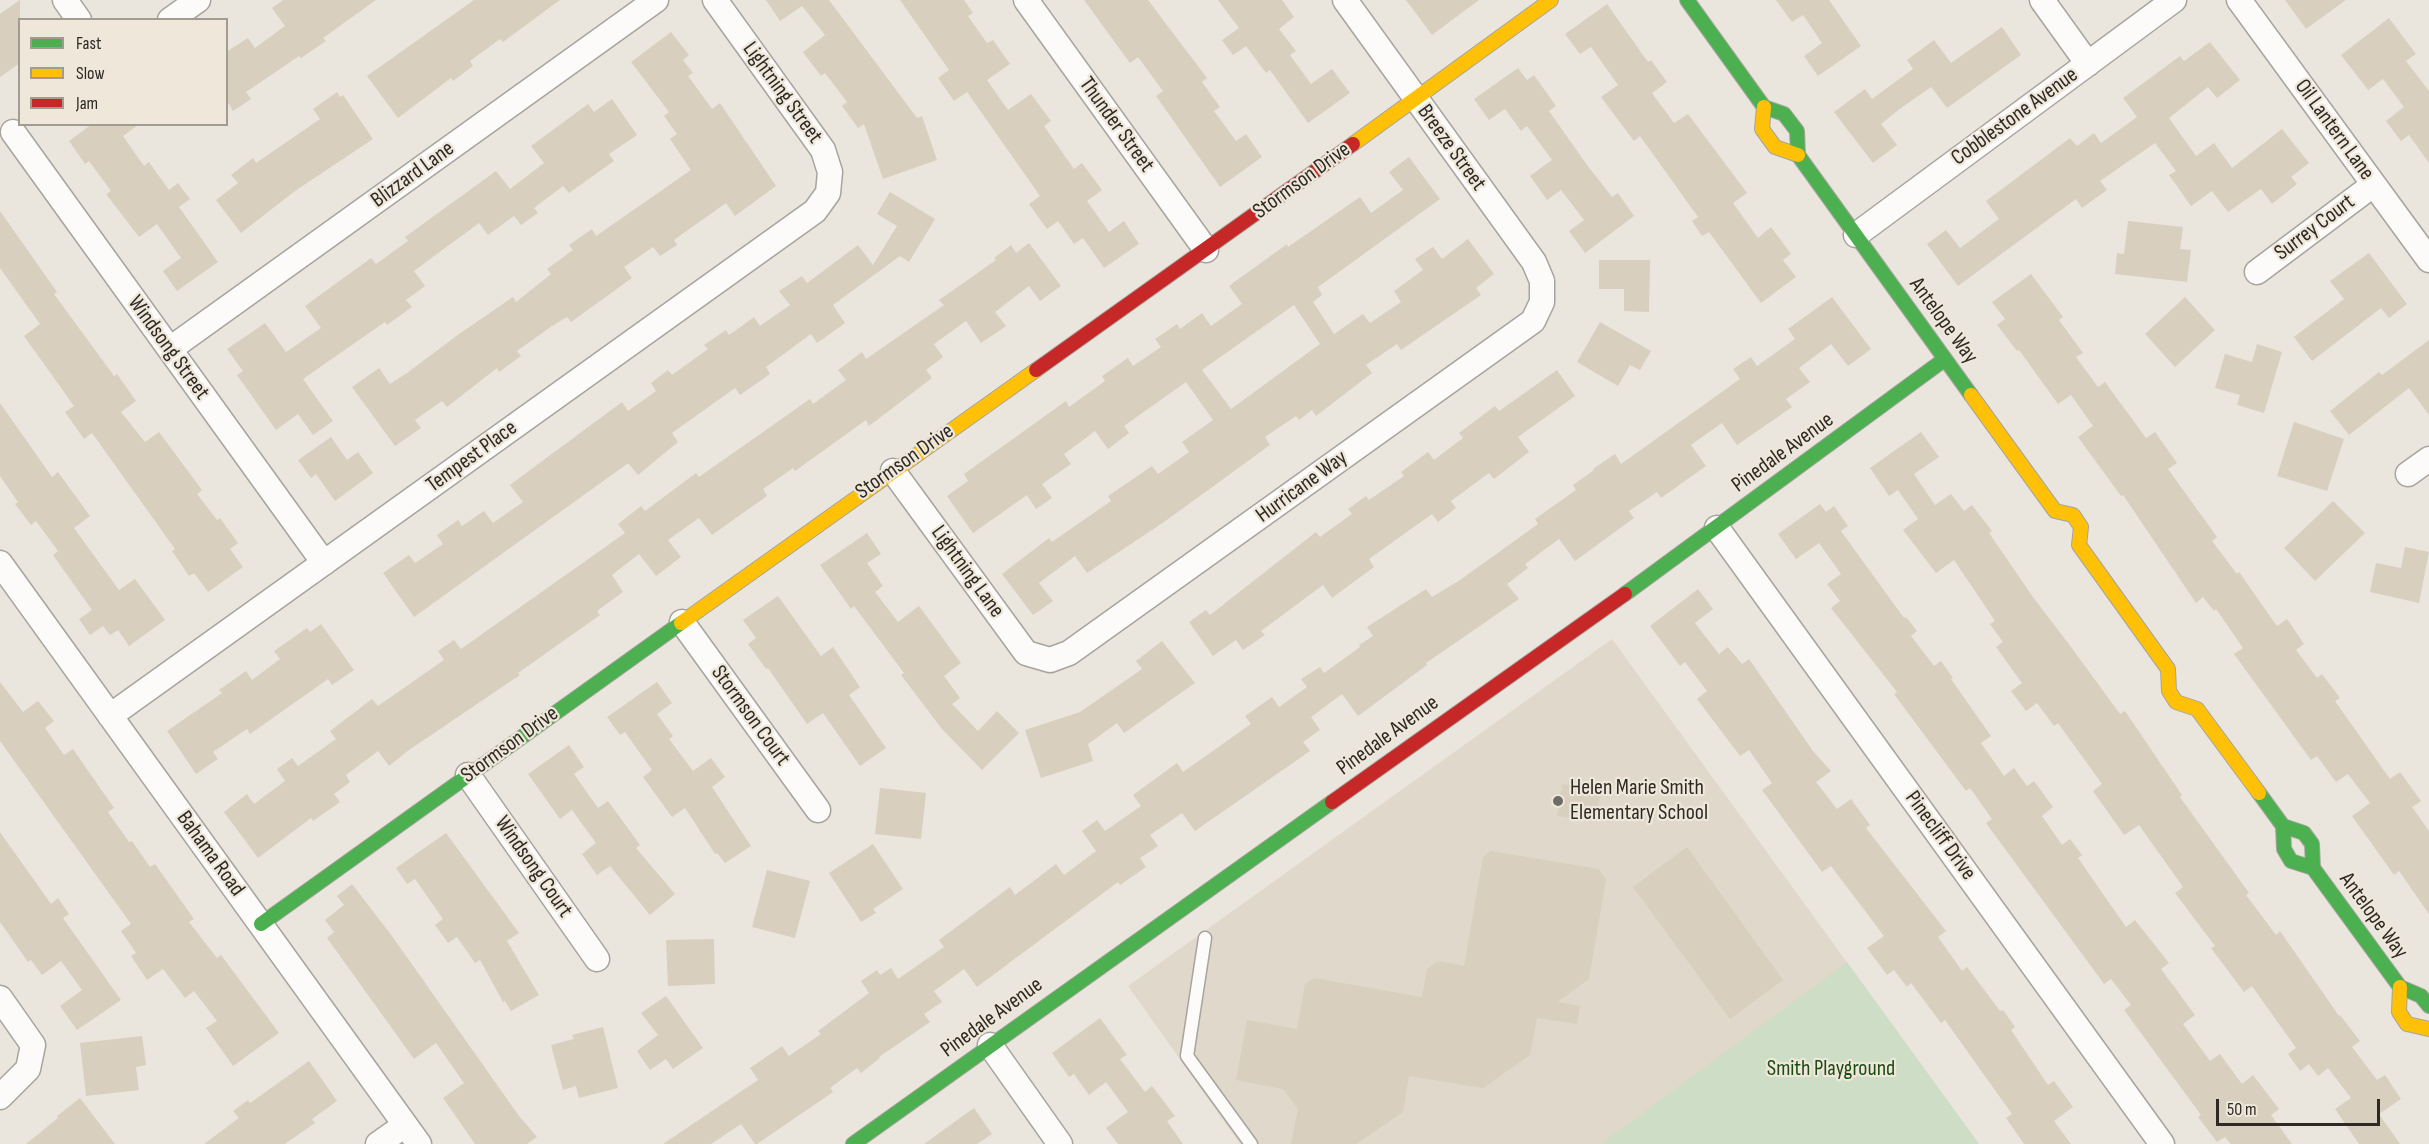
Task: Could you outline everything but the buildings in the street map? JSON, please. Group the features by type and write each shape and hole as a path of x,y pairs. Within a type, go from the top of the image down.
{"street":[{"path":"65,0 78,18"},
{"path":"173,18 198,0"},
{"name":"Blizzard Lane","path":"170,349 656,0"},
{"name":"Lightning Street","path":"715,0 823,150 830,172 828,193"},
{"name":"Thunder Street","path":"1026,0 1206,250"},
{"name":"Breeze Street","path":"1345,0 1534,262 1542,281 1542,302"},
{"name":"Stormson Drive","path":"261,924 892,471 1206,250 1551,0"},
{"name":"Antelope Way","path":"1687,0 1764,107 1784,114 1797,131 1798,155 1945,359 2054,516 2073,515 2078,521 2081,526 2074,544 2173,670 2169,691 2176,702 2197,703 2283,826 2284,849 2291,861 2313,868"},
{"path":"2042,0 2088,64"},
{"name":"Cobblestone Avenue","path":"1856,235 2174,0"},
{"name":"Oil Lantern Lane","path":"2239,0 2429,260"},
{"name":"Antelope Way","path":"1764,107 1762,129 1774,147 1798,155"},
{"name":"Windsong Street","path":"12,132 324,563"},
{"name":"Surrey Court","path":"2258,272 2373,185"},
{"name":"Tempest Place","path":"110,716 815,211 828,193"},
{"name":"Hurricane Way","path":"1050,660 1069,653 1533,321 1542,302"},
{"name":"Pinedale Avenue","path":"853,1144 1717,528 1945,359"},
{"path":"2408,474 2429,459"},
{"name":"Lightning Lane","path":"892,471 1026,653 1050,660"},
{"name":"Pinecliff Drive","path":"1717,528 2162,1144"},
{"name":"Bahama Road","path":"0,563 419,1144"},
{"name":"Stormson Court","path":"682,622 819,810"},
{"name":"Windsong Court","path":"468,775 597,959"},
{"name":"Antelope Way","path":"2283,826 2304,833 2312,844 2313,868 2400,987 2421,996 2429,1006"},
{"name":"Antelope Way","path":"2400,987 2399,1012 2408,1024 2429,1029 2429,1023"},
{"path":"0,998 33,1045 28,1069 0,1097"},
{"path":"990,1045 1060,1144"},
{"path":"378,1144 405,1125"}],"lane":[{"path":"1205,938 1187,1056 1251,1144"}],"shaded area":[{"name":"Helen Marie Smith Elementary School","path":"1612,639 1979,1144 1240,1144 1128,986"}],"green space":[{"name":"Smith Playground","path":"1847,962 1979,1144 1601,1144"}],"traffic: fast":[{"path":"1687,0 1764,107 1784,114 1797,131 1798,155 1971,395"},
{"path":"1625,594 1945,359"},
{"path":"261,924 681,623"},
{"path":"2259,793 2283,826 2304,833 2312,844 2313,868 2400,987 2421,996 2429,1006"},
{"path":"853,1144 1332,802"},
{"path":"2283,826 2284,849 2291,861 2313,868"}],"traffic: slow":[{"path":"1353,144 1551,0"},
{"path":"1764,107 1762,129 1775,147 1798,155"},
{"path":"681,623 1036,370"},
{"path":"1971,395 2055,511 2073,515 2081,527 2079,545 2168,669 2169,691 2176,702 2197,709 2259,793"},
{"path":"2400,987 2399,1012 2407,1024 2429,1029"}],"traffic: jam":[{"path":"1036,370 1353,144"},
{"path":"1332,802 1625,594"}],"place":[{"name":"Helen Marie Smith Elementary School","path":"1558,801"}]}
